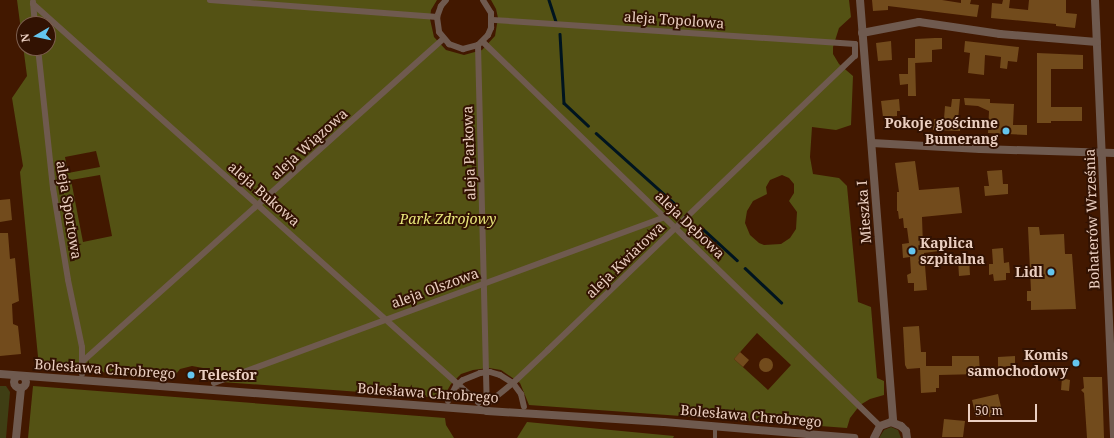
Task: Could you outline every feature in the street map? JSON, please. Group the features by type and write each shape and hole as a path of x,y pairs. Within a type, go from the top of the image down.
{"street":[{"path":"210,0 437,17"},
{"path":"446,0 441,6 437,17 437,25 443,39 455,48 471,48 480,44 488,35 492,20 488,7 483,0"},
{"name":"Mieszka I","path":"860,0 893,422"},
{"name":"Bohaterów Września","path":"1095,0 1103,153 1114,438"},
{"path":"33,2 34,16"},
{"name":"aleja Bukowa","path":"33,2 479,403"},
{"name":"aleja Topolowa","path":"492,20 855,44"},
{"path":"862,33 920,22 1000,34 1097,42"},
{"name":"aleja Wiązowa","path":"83,361 443,39"},
{"name":"aleja Dębowa","path":"480,44 676,228 880,426"},
{"name":"aleja Parkowa","path":"480,44 487,404"},
{"name":"aleja Kwiatowa","path":"487,404 513,383 855,56 855,44"},
{"name":"aleja Sportowa","path":"39,56 53,188 83,361 82,374"},
{"path":"872,143 987,150 1114,153"},
{"name":"aleja Olszowa","path":"214,383 386,318 664,217"},
{"path":"448,401 458,384 471,375 486,372 500,375 513,383 521,394 524,406"},
{"name":"Bolesława Chrobrego","path":"0,374 487,411 715,426 835,438 854,438"},
{"path":"14,375 15,384 21,388 16,438"},
{"path":"874,438 880,426 893,422 901,426 906,432 907,438"}],"lane":[{"path":"715,426 715,438"}],"shaded area":[{"path":"0,386 6,386 10,392 6,438 0,438"},
{"path":"891,427 898,430 901,438 879,438 884,430"}],"green space":[{"name":"Park Zdrojowy","path":"17,0 437,0 431,10 430,19 434,37 446,50 464,55 482,50 495,36 498,18 496,9 491,0 849,0 851,17 839,28 833,47 833,54 839,64 853,76 851,125 836,130 812,127 810,157 813,174 839,178 847,186 858,302 871,307 877,378 884,381 884,395 870,399 860,405 850,418 847,428 529,405 520,383 501,370 489,368 473,370 461,374 451,384 443,398 208,381 206,372 203,368 192,366 180,369 173,378 39,367 20,172 23,166 12,98 27,76 24,56 56,56 56,16 19,16","holes":["96,151 100,167 68,173 65,157","100,175 112,236 83,242 71,180","782,175 789,178 794,184 794,193 789,201 797,212 796,229 790,238 781,244 764,245 759,243 750,235 745,223 747,211 753,201 767,194 766,187 770,180","757,333 791,365 768,390 734,359"]},
{"path":"33,386 445,418 446,425 454,438 28,438"},
{"path":"527,422 674,436 673,438 517,438"}],"building":[{"path":"872,0 942,0 961,3 961,0 971,0 970,4 979,5 977,17 888,6 888,10 873,11"},
{"path":"1003,0 1010,0 1009,8 1028,10 1029,0 1066,0 1066,13 1077,14 1075,28 1056,26 1056,24 991,18 992,3 1002,4"},
{"path":"942,38 942,49 932,50 932,62 915,63 915,39"},
{"path":"891,41 892,60 878,61 876,43"},
{"path":"965,41 1019,47 1017,62 1008,61 1007,69 1000,68 1001,57 985,55 984,75 968,73 970,53 964,52"},
{"path":"1037,53 1083,55 1083,69 1051,69 1051,107 1082,107 1082,121 1051,121 1051,123 1037,123"},
{"path":"908,58 915,58 916,96 908,96 908,84 900,85 899,74 908,74"},
{"path":"964,98 990,99 990,103 1014,104 1013,125 1027,125 1027,135 988,133 989,111 978,106 965,105"},
{"path":"899,99 900,111 897,111 897,116 883,117 881,101"},
{"path":"952,99 960,99 958,120 961,120 960,131 933,130 934,119 944,119 945,106 951,107"},
{"path":"915,161 919,190 959,187 962,213 922,217 923,246 938,245 939,251 924,253 927,290 914,291 914,283 908,283 907,275 911,273 910,257 903,258 902,244 909,243 907,228 904,228 903,218 899,219 897,211 897,192 899,192 895,163"},
{"path":"1002,170 1003,184 1008,184 1008,194 985,196 984,186 989,186 987,171"},
{"path":"10,199 12,220 0,222 0,200"},
{"name":"Lidl","path":"1028,227 1039,227 1040,235 1064,234 1065,254 1072,254 1076,309 1031,310 1031,301 1027,301 1027,291 1031,291"},
{"path":"0,233 8,233 10,259 15,258 19,301 12,304 13,324 18,326 21,354 0,356"},
{"path":"1003,248 1004,263 1009,262 1010,273 1006,273 1006,280 994,281 993,274 989,275 989,264 993,264 992,249"},
{"path":"969,258 970,275 959,276 958,259"},
{"path":"919,326 921,352 926,352 926,366 952,366 952,356 979,356 980,374 939,375 939,388 936,388 936,392 921,393 920,368 907,369 905,365 903,327"},
{"path":"740,352 749,360 743,367 734,359"},
{"path":"1015,356 1015,366 998,367 998,357"},
{"path":"763,358 769,358 773,362 773,368 769,372 763,372 759,368 759,362"},
{"path":"1083,377 1102,377 1104,438 1087,438 1084,393 1081,390 1084,388"},
{"path":"1062,378 1070,380 1069,391 1061,390"},
{"path":"998,394 1002,411 996,412 996,415 989,417 989,414 976,417 972,400"},
{"path":"944,419 965,421 963,437 942,437"}],"waterway":[{"path":"549,0 556,21"},
{"path":"560,34 564,103 588,125"},
{"path":"596,133 674,203"},
{"path":"703,229 737,260"},
{"path":"745,268 781,302"}],"place":[{"name":"Pokoje gościnne Bumerang","path":"1006,131"},
{"name":"Kaplica szpitalna","path":"912,251"},
{"name":"Lidl","path":"1051,272"},
{"name":"Komis samochodowy","path":"1076,363"},
{"name":"Telesfor","path":"191,375"}]}
